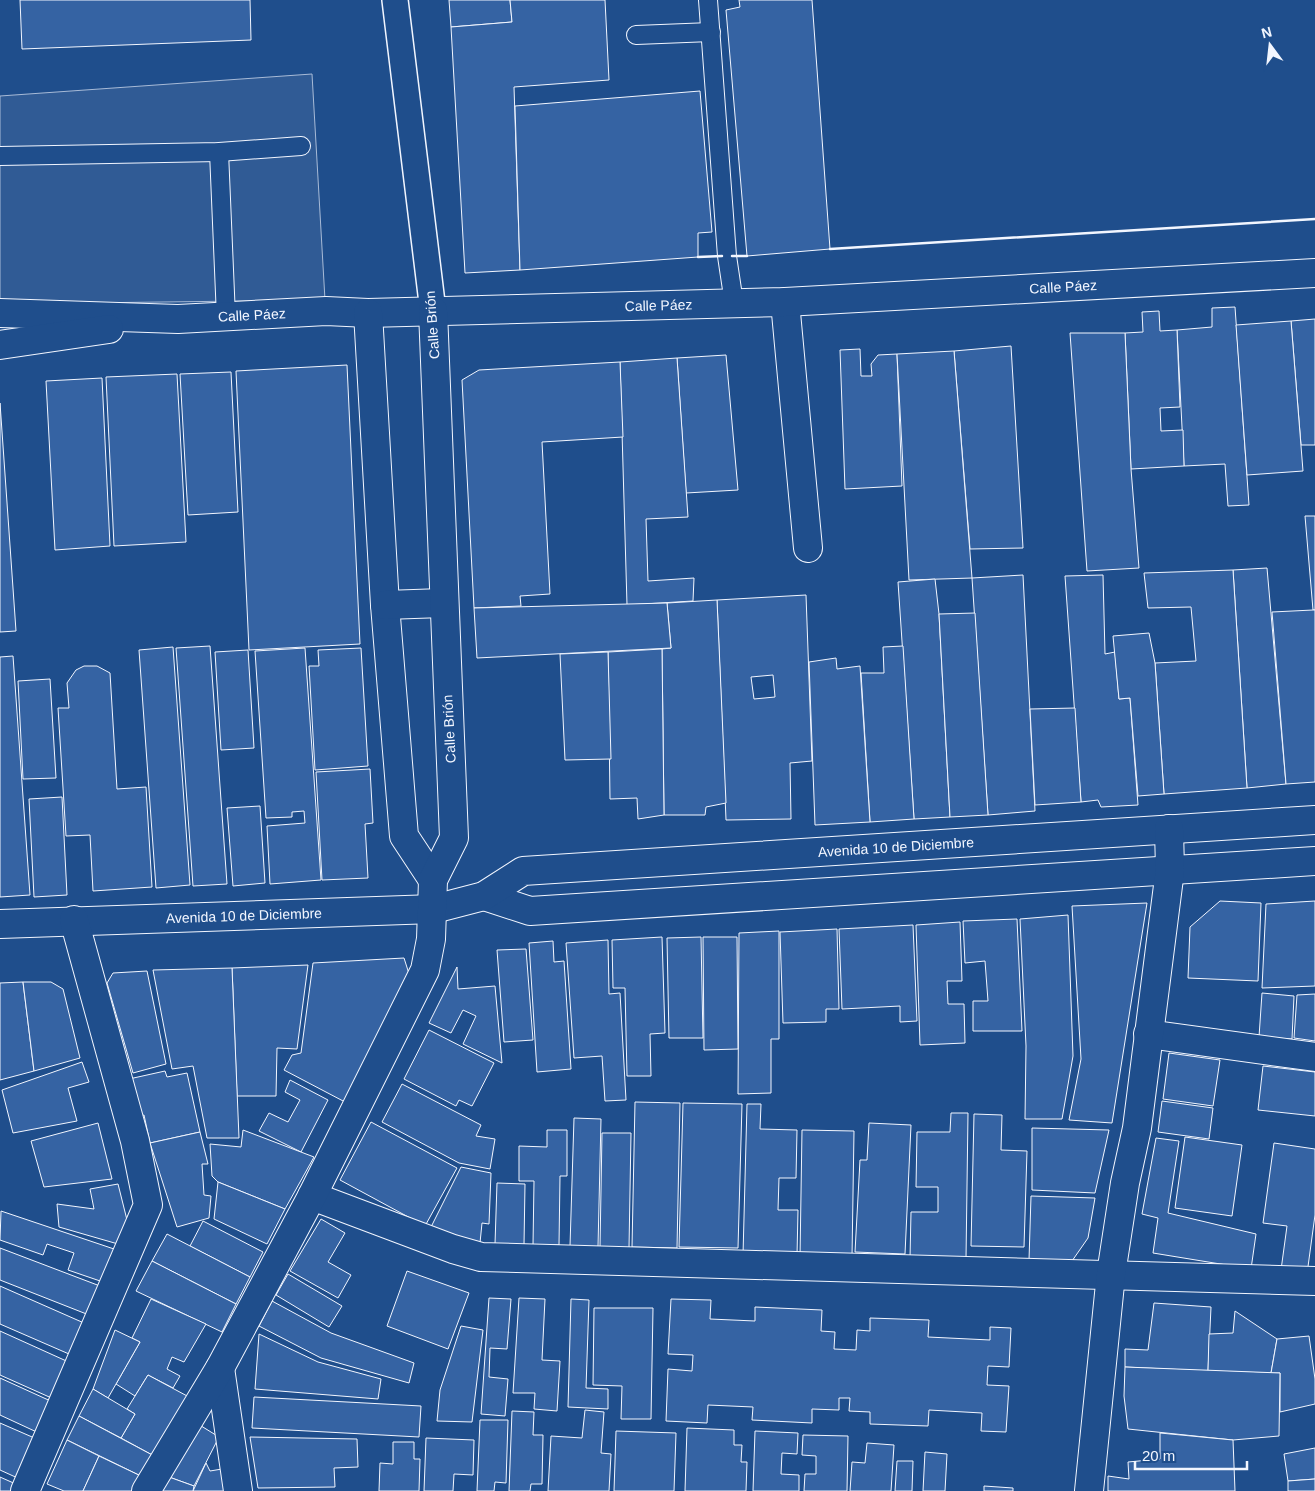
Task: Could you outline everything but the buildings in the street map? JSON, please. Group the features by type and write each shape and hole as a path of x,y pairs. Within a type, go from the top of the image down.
{"street":[{"name":"Calle Brión","path":"395,0 433,311 443,603 454,838 433,880"},
{"name":"Calle Páez","path":"0,313 178,319 226,318 326,311 368,313 785,302 1315,273"},
{"path":"785,302 808,548"},
{"path":"146,1491 220,1368 312,1196 425,970 431,939 434,909 433,880 404,836 385,605 368,313"},
{"path":"0,345 178,319"},
{"path":"385,605 443,603"},
{"name":"Avenida 10 de Diciembre","path":"0,924 434,909 484,896 523,871 1315,820"},
{"path":"1089,1491 1111,1274 1125,1183 1137,1128 1170,870 1169,829"},
{"path":"484,896 530,911 1315,861"},
{"path":"25,1491 148,1205 134,1142 74,920"},
{"path":"1148,1034 1315,1058"},
{"path":"312,1196 453,1249 481,1257 1315,1281"},
{"path":"220,1368 238,1491"}],"lane":[{"path":"708,0 727,256 734,303"},
{"path":"636,35 711,32"},
{"path":"0,156 218,152 301,146"},
{"path":"218,152 226,318"}],"shaded area":[{"path":"312,74 325,300 0,304 0,96"}],"wall":[{"path":"830,249 1315,219"},
{"path":"698,257 722,256"},
{"path":"732,256 747,256"}]}
